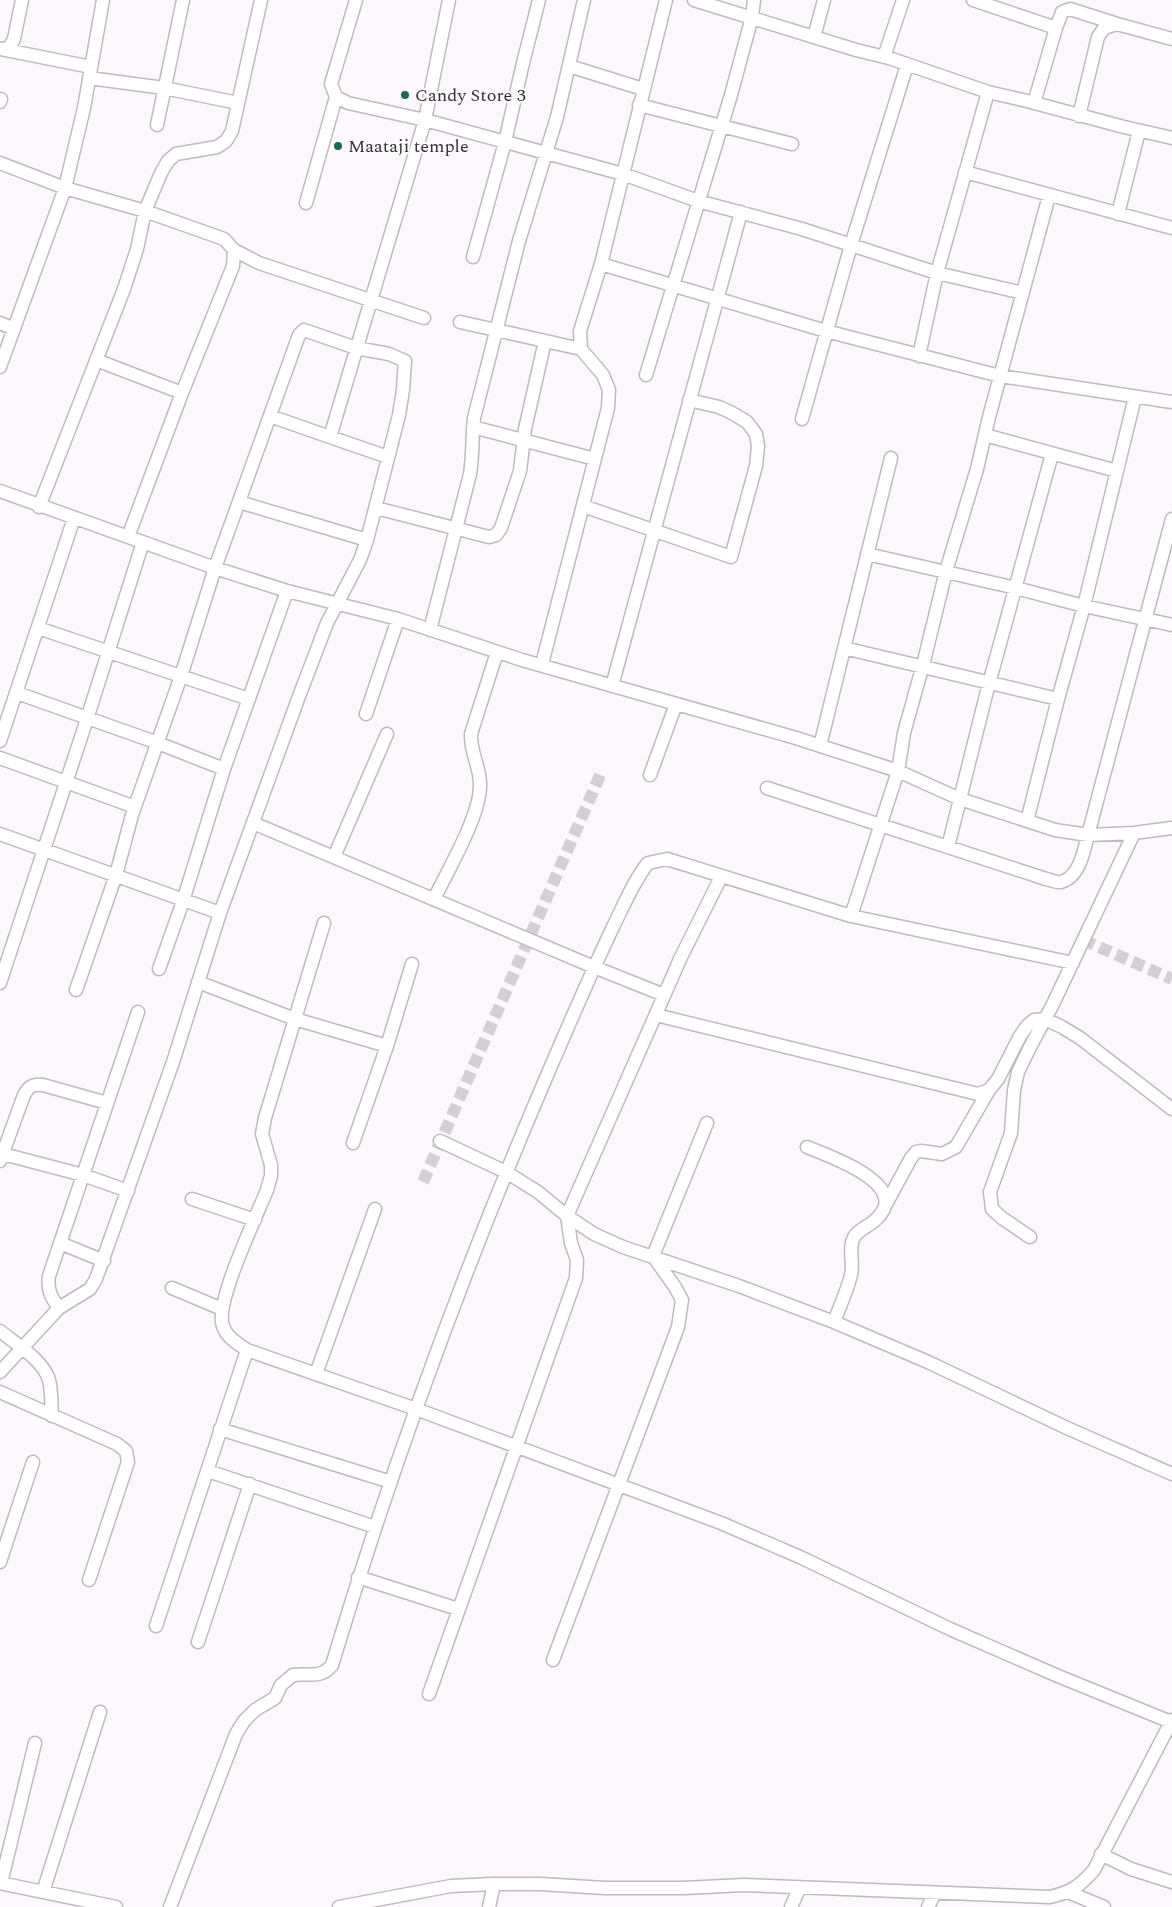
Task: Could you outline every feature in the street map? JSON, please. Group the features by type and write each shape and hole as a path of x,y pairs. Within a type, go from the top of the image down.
{"street":[{"path":"1,49 9,48 14,39 22,0"},
{"path":"0,367 65,188 90,73 103,0"},
{"path":"157,125 183,0"},
{"path":"39,507 137,250 145,211 168,161 176,154 217,147 226,141 232,131 261,0"},
{"path":"306,203 336,97 332,84 356,0"},
{"path":"330,437 425,120 449,0"},
{"path":"473,257 505,142 539,0"},
{"path":"430,630 473,455 473,427 519,241 547,153 584,0"},
{"path":"581,349 580,331 601,264 666,0"},
{"path":"694,0 884,57 988,92 1172,138"},
{"path":"646,375 722,126 752,17 754,0"},
{"path":"814,36 824,0"},
{"path":"884,57 903,0"},
{"path":"973,0 1056,28"},
{"path":"1034,103 1062,12 1070,9 1172,40"},
{"path":"1079,116 1098,37 1104,28 1117,24"},
{"path":"1,49 90,73 238,103"},
{"path":"802,419 851,244 907,65"},
{"path":"569,66 643,89"},
{"path":"919,356 937,272 988,92"},
{"path":"336,97 348,102 425,120 622,174 698,201 851,244 937,272 1023,293"},
{"path":"639,105 792,144"},
{"path":"1118,214 1140,131"},
{"path":"0,164 65,188 145,211 224,239 234,250 259,263 424,318"},
{"path":"965,172 1172,228"},
{"path":"851,916 898,771 904,734 946,571 974,478 1049,196"},
{"path":"612,686 716,298 741,212"},
{"path":"128,537 182,393 233,266 234,250"},
{"path":"601,264 826,331 1000,376 1172,402"},
{"path":"460,322 581,349 604,375 609,390 608,408 542,664"},
{"path":"0,323 14,329"},
{"path":"0,1372 59,1308 90,1289 104,1261 173,1062 220,913 313,660 336,604 360,560 367,540 400,406 405,361 389,354 356,348 304,330 299,335 215,568 181,676 136,807 116,875 76,990"},
{"path":"376,508 489,537 496,535 501,528 520,471 525,429 545,341"},
{"path":"96,360 182,393"},
{"path":"1027,821 1084,606 1135,397"},
{"path":"583,506 731,557 756,466 758,446 756,434 747,422 732,412 689,400"},
{"path":"270,416 388,457"},
{"path":"473,427 595,458"},
{"path":"985,435 1117,471"},
{"path":"948,848 990,683 1052,454"},
{"path":"820,746 891,458"},
{"path":"1,495 287,591 398,619 498,652 820,746 898,771 960,799 1055,830 1088,835 1134,833 1172,828"},
{"path":"239,502 367,540"},
{"path":"0,741 74,518"},
{"path":"767,788 948,848 1060,882 1068,879 1077,869 1088,835 1172,519"},
{"path":"0,983 87,719 142,542"},
{"path":"867,554 1172,625"},
{"path":"159,969 183,901 224,769 287,591"},
{"path":"366,714 398,619"},
{"path":"38,628 249,699"},
{"path":"844,648 1058,699"},
{"path":"434,899 473,817 479,799 480,784 471,746 471,734 498,652"},
{"path":"16,693 158,743 224,769"},
{"path":"650,775 676,704"},
{"path":"334,857 387,734"},
{"path":"0,758 136,807"},
{"path":"253,823 664,995"},
{"path":"1030,1237 992,1209 990,1192 1010,1133 1014,1090 1018,1072 1073,963 1134,833"},
{"path":"0,834 220,913"},
{"path":"170,1907 236,1734 244,1721 255,1710 275,1698 281,1685 293,1675 319,1674 326,1672 332,1665 375,1527 482,1230 594,967 638,877 648,862 667,859 851,916 1073,963"},
{"path":"429,1694 576,1278 577,1260 571,1243 567,1216 664,995 721,876"},
{"path":"324,923 265,1118 262,1134 271,1165 271,1176 227,1292 222,1309 222,1323 225,1332 247,1350 416,1409 721,1523 800,1557 968,1637 1058,1676 1171,1721 1094,1870 1072,1894 1070,1907"},
{"path":"353,1143 387,1046 412,964"},
{"path":"198,982 295,1019 387,1046"},
{"path":"59,1308 47,1286 48,1276 138,1012"},
{"path":"656,1015 978,1094 989,1090"},
{"path":"834,1322 852,1273 852,1245 855,1237 874,1222 885,1206 910,1158 916,1152 942,1154 956,1147 989,1090 998,1079 1020,1036 1034,1020 1045,1019 1062,1026 1172,1109"},
{"path":"108,1103 33,1084 24,1095 1,1158 84,1175 128,1191"},
{"path":"653,1256 707,1123"},
{"path":"440,1141 506,1172 538,1192 567,1216 594,1234 623,1247 739,1286 834,1322 928,1362 1067,1428 1172,1474"},
{"path":"807,1147 867,1175 881,1188 885,1206"},
{"path":"192,1199 255,1220"},
{"path":"316,1374 375,1209"},
{"path":"60,1244 104,1261"},
{"path":"553,1660 678,1328 682,1300 653,1256"},
{"path":"172,1288 222,1309"},
{"path":"0,1331 22,1348 46,1373 50,1381 52,1416"},
{"path":"156,1626 247,1350"},
{"path":"0,1392 117,1444 126,1451 128,1462 89,1580"},
{"path":"220,1429 391,1482"},
{"path":"0,1562 33,1462"},
{"path":"208,1471 375,1527"},
{"path":"198,1642 250,1484"},
{"path":"358,1577 458,1609"},
{"path":"43,1892 100,1712"},
{"path":"35,1743 0,1883 43,1892 58,1901 116,1907"},
{"path":"1101,1854 1131,1869 1172,1882"},
{"path":"339,1907 451,1886 494,1884 605,1888 684,1888 744,1885 1050,1897 1072,1894 1104,1907"},
{"path":"489,1907 494,1884"},
{"path":"791,1907 800,1887"},
{"path":"928,1907 935,1893"}],"tunnel":[{"path":"423,1182 601,773"},
{"path":"1083,940 1172,979"}],"place":[{"name":"Candy Store 3","path":"405,95"},
{"name":"Maataji temple","path":"338,146"}]}
